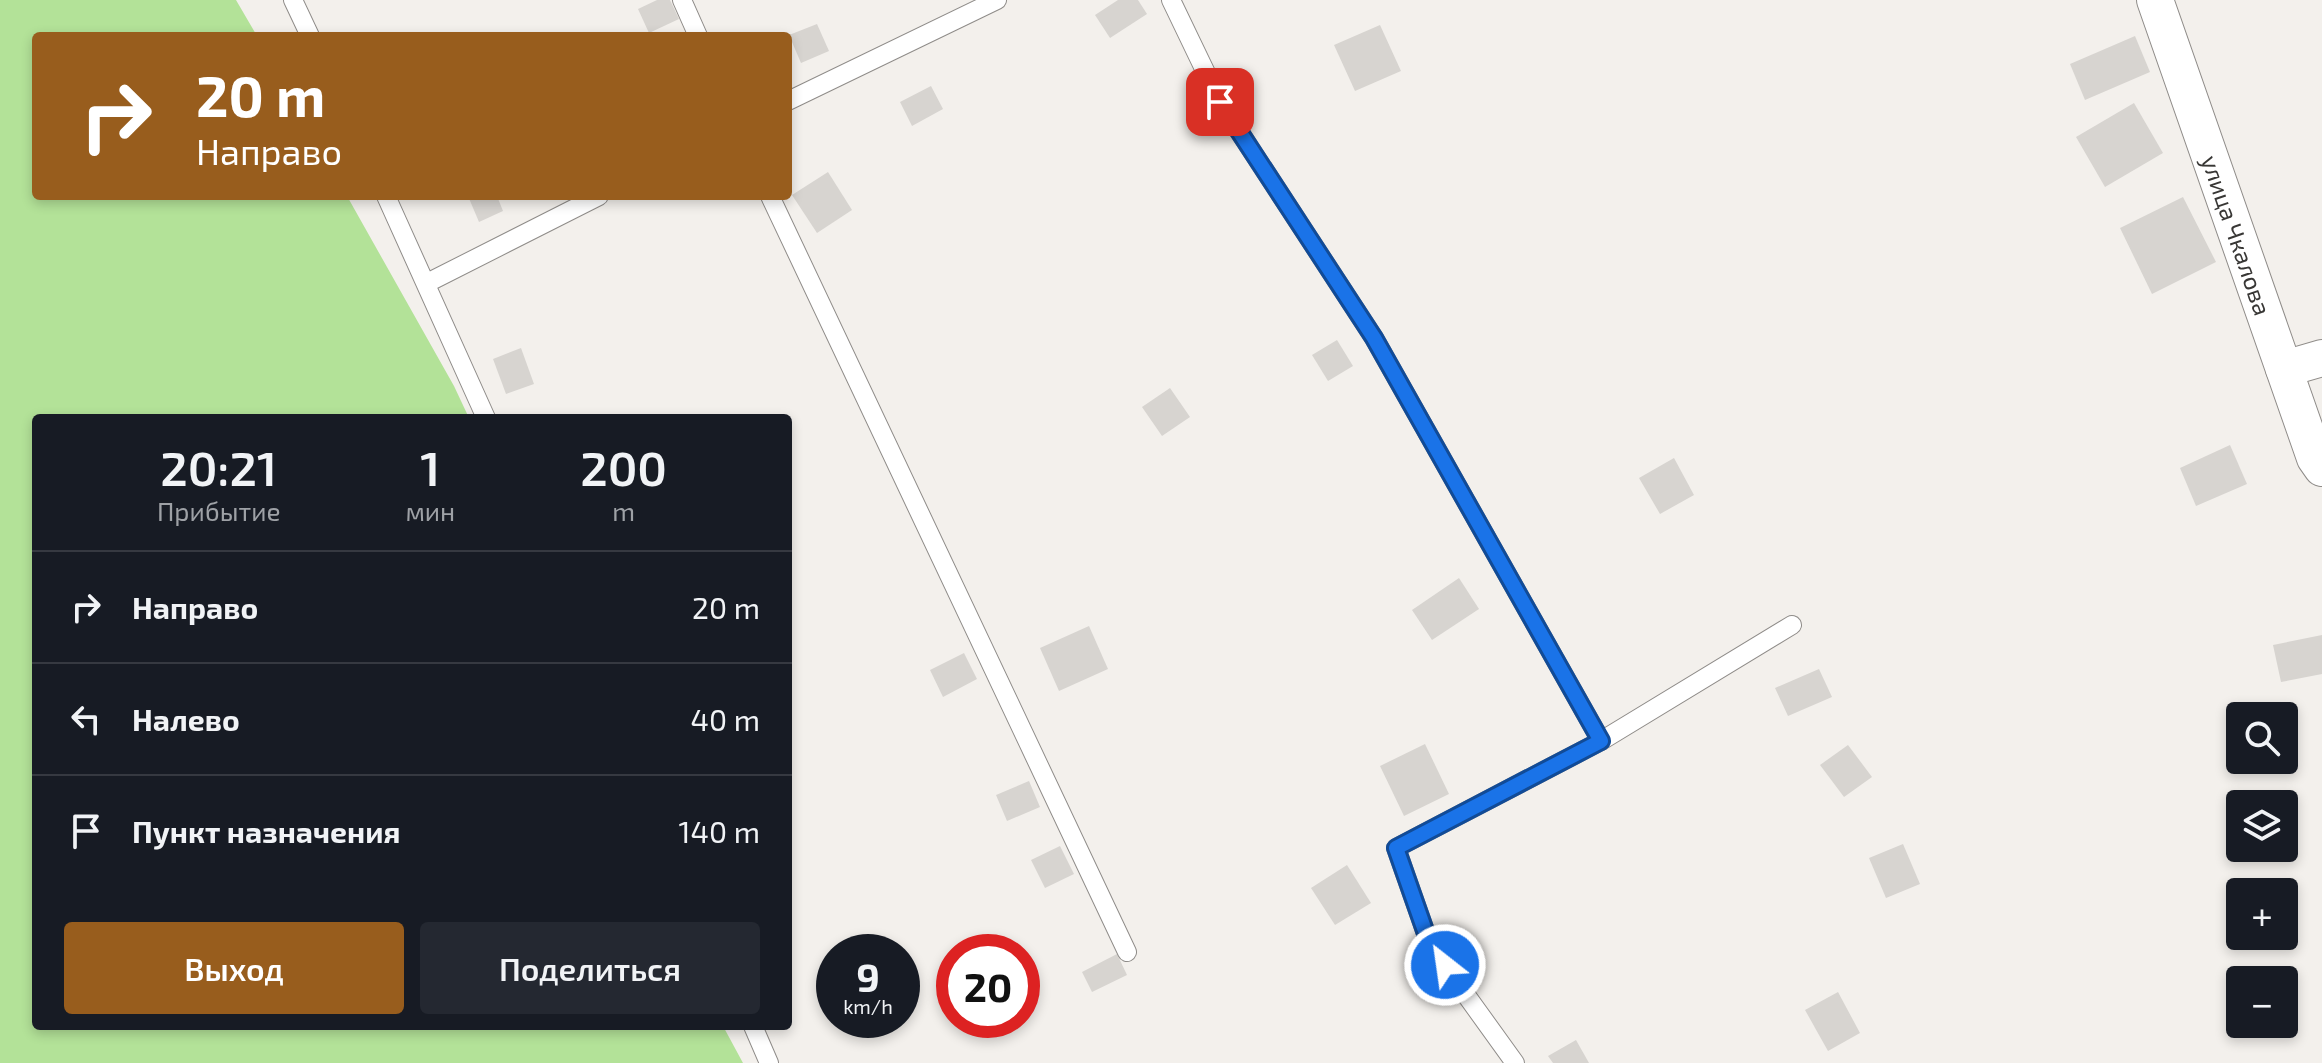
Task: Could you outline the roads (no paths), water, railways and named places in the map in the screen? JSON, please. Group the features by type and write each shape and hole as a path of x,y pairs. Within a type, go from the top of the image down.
{"street":[{"name":"улица Чкалова","path":"2155,0 2315,458 2322,468"},
{"path":"2284,369 2322,358"}],"lane":[{"path":"293,0 308,32"},
{"path":"682,0 696,32"},
{"path":"792,99 997,0"},
{"path":"1171,0 1220,102 1374,338 1601,741"},
{"path":"388,200 484,414"},
{"path":"427,283 591,200"},
{"path":"772,200 1127,952"},
{"path":"1515,1063 1430,945 1396,848 1601,741 1792,625"},
{"path":"755,1030 769,1063"}]}
